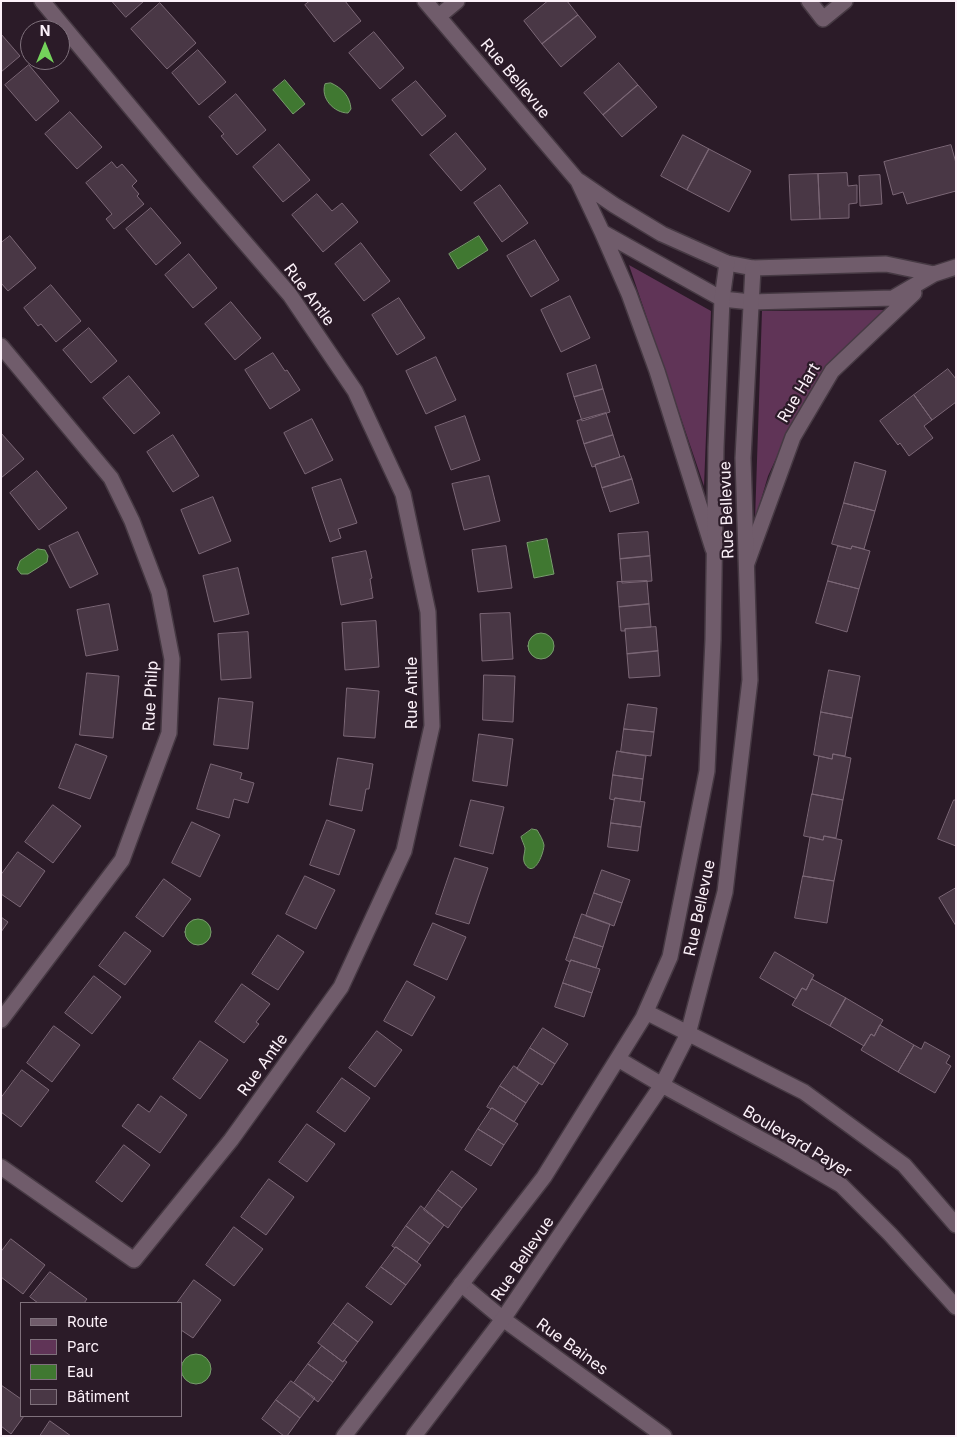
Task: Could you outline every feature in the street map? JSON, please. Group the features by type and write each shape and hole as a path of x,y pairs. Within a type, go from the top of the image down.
{"street":[{"name":"Rue Antle","path":"1,1167 134,1260 231,1140 341,987 404,851 432,726 428,612 403,494 355,391 290,295 196,186 42,1"},
{"name":"Rue Bellevue","path":"425,1 578,181 629,294 657,371 715,555"},
{"path":"439,16 457,1"},
{"path":"809,1 823,18 845,1"},
{"name":"Rue Bellevue","path":"414,1436 503,1319 662,1085 688,1034 725,892 750,680 743,458 753,268 727,263 662,234 578,181"},
{"path":"602,232 722,299 751,302"},
{"name":"Rue Bellevue","path":"344,1436 544,1177 646,1012 670,957 707,771 713,640 716,447 722,299 727,263"},
{"name":"Rue Hart","path":"753,268 886,264 934,274"},
{"name":"Rue Hart","path":"751,302 892,298 934,274 956,267"},
{"name":"Rue Hart","path":"746,565 793,437 832,371 877,326 934,274"},
{"name":"Rue Philp","path":"1,346 110,478 132,521 159,592 172,659 169,733 122,860 1,1020"},
{"path":"646,1012 804,1092 904,1165 956,1225"},
{"name":"Boulevard Payer","path":"618,1059 841,1185 890,1234 956,1307"},
{"name":"Rue Baines","path":"461,1284 503,1319 664,1436"}],"green space":[{"path":"629,265 711,311 704,486"},
{"path":"886,310 827,367 809,393 790,428 768,476 755,520 762,311"}],"water":[{"path":"285,80 305,104 293,114 273,90"},
{"path":"331,83 339,87 347,96 351,109 348,113 333,108 326,99 325,84"},
{"path":"479,236 488,250 458,269 449,254"},
{"path":"547,539 554,574 534,578 527,543"},
{"path":"38,549 45,550 48,556 47,562 28,574 21,574 17,569 20,561"},
{"path":"541,633 550,637 554,646 550,655 541,659 532,655 528,646 532,637"},
{"path":"532,829 537,830 544,845 538,863 535,867 528,868 524,862 525,848 521,837"},
{"path":"198,919 207,923 211,932 207,941 198,945 189,941 185,932 189,923"},
{"path":"190,1355 202,1355 210,1363 210,1375 202,1383 190,1383 182,1375 182,1363"}],"building":[{"path":"112,1 144,1 126,17"},
{"path":"310,1 345,1 361,21 334,42 305,5"},
{"path":"548,1 567,1 578,15 542,44 524,21"},
{"path":"160,3 196,43 167,69 131,29"},
{"path":"578,15 596,37 561,67 542,44"},
{"path":"374,32 404,68 380,89 349,53"},
{"path":"1,34 20,56 1,72"},
{"path":"198,50 226,82 199,105 172,73"},
{"path":"619,63 638,85 603,115 584,93"},
{"path":"23,70 33,70 59,101 36,121 5,85"},
{"path":"416,81 446,116 422,136 392,100"},
{"path":"638,85 657,107 622,137 603,115"},
{"path":"236,94 266,130 237,155 221,136 224,134 209,117"},
{"path":"70,112 102,147 77,169 45,134"},
{"path":"456,133 486,169 461,191 430,155"},
{"path":"683,135 709,149 687,190 661,176"},
{"path":"279,144 310,180 283,202 253,167"},
{"path":"951,145 956,163 956,191 907,204 903,192 893,195 884,162"},
{"path":"709,149 751,171 729,212 687,190"},
{"path":"112,162 117,168 122,164 137,181 132,186 144,204 114,229 106,219 112,214 86,183"},
{"path":"847,173 848,186 857,185 857,203 849,204 849,218 820,219 818,174"},
{"path":"818,174 820,219 791,220 789,175"},
{"path":"880,175 882,204 860,206 859,176"},
{"path":"500,185 528,223 502,242 474,203"},
{"path":"317,194 332,211 342,203 358,222 323,252 292,215"},
{"path":"151,208 181,243 156,265 126,229"},
{"path":"10,236 36,268 8,291 1,283 1,243"},
{"path":"535,240 559,280 531,297 507,256"},
{"path":"361,243 390,281 364,301 335,264"},
{"path":"189,254 217,288 193,308 165,275"},
{"path":"51,285 81,321 56,342 41,324 38,326 24,308"},
{"path":"570,296 590,338 561,352 541,310"},
{"path":"399,298 425,338 397,355 372,315"},
{"path":"231,302 261,338 235,360 205,324"},
{"path":"89,328 117,361 91,383 63,350"},
{"path":"273,353 300,390 270,409 245,370"},
{"path":"436,357 456,400 426,414 406,371"},
{"path":"596,365 603,389 574,397 567,374"},
{"path":"948,369 956,379 956,402 932,420 914,395"},
{"path":"129,376 160,413 134,434 103,398"},
{"path":"603,389 610,412 582,421 574,397"},
{"path":"914,395 932,420 924,426 933,438 909,456 880,421"},
{"path":"606,413 613,435 584,444 577,421"},
{"path":"465,416 480,460 451,470 435,427"},
{"path":"312,419 333,460 305,474 284,433"},
{"path":"1,433 24,459 1,478"},
{"path":"173,435 199,476 173,492 147,452"},
{"path":"613,435 620,457 592,467 584,444"},
{"path":"624,456 632,479 602,488 595,465"},
{"path":"855,462 886,471 875,511 844,503"},
{"path":"37,471 67,508 39,530 10,493"},
{"path":"489,476 500,521 464,530 452,484"},
{"path":"341,479 357,523 338,529 341,538 330,542 312,488"},
{"path":"632,479 639,503 610,512 602,488"},
{"path":"213,497 231,541 199,554 181,510"},
{"path":"844,503 875,511 864,549 852,546 851,549 832,544"},
{"path":"78,532 98,574 70,588 49,546"},
{"path":"648,532 650,556 620,559 618,534"},
{"path":"506,546 512,588 478,592 472,550"},
{"path":"838,546 851,549 852,546 870,551 859,589 828,581"},
{"path":"366,551 372,578 370,579 373,598 341,605 332,558"},
{"path":"650,556 652,581 622,583 620,559"},
{"path":"238,568 249,614 214,622 203,576"},
{"path":"647,581 649,604 619,607 617,582"},
{"path":"828,581 859,589 847,632 816,623"},
{"path":"109,604 118,650 86,656 77,610"},
{"path":"649,604 651,627 621,631 619,607"},
{"path":"510,613 513,659 482,661 480,614"},
{"path":"376,621 379,667 345,670 342,623"},
{"path":"656,627 658,651 627,654 625,629"},
{"path":"248,632 251,678 221,680 218,634"},
{"path":"658,651 660,676 629,678 627,654"},
{"path":"829,670 860,676 852,718 821,712"},
{"path":"87,673 119,676 113,738 80,735"},
{"path":"484,675 515,676 513,722 483,720"},
{"path":"347,688 379,691 375,738 344,736"},
{"path":"219,698 253,702 248,749 214,745"},
{"path":"628,704 657,708 654,732 624,729"},
{"path":"821,712 852,718 845,756 833,754 832,759 814,755"},
{"path":"624,729 654,732 651,756 621,752"},
{"path":"479,734 513,739 507,786 473,781"},
{"path":"76,744 107,756 90,799 59,788"},
{"path":"617,751 646,756 643,779 613,775"},
{"path":"833,754 851,758 843,800 812,794 819,756 832,759"},
{"path":"338,758 373,764 369,789 366,789 362,811 330,805"},
{"path":"211,764 242,773 240,779 254,783 248,803 234,799 229,818 197,809"},
{"path":"613,775 643,779 640,802 610,799"},
{"path":"812,794 843,800 836,838 824,836 823,840 804,836"},
{"path":"615,798 645,802 641,827 611,823"},
{"path":"471,800 504,807 493,854 460,846"},
{"path":"954,800 956,800 956,846 938,839"},
{"path":"53,805 81,826 53,863 25,842"},
{"path":"327,820 355,830 339,875 310,865"},
{"path":"192,822 220,835 200,877 172,863"},
{"path":"611,823 641,827 638,851 608,847"},
{"path":"824,836 842,840 834,881 803,876 810,837 823,840"},
{"path":"18,852 45,871 20,907 1,894 1,875"},
{"path":"455,858 488,868 469,924 436,914"},
{"path":"602,870 630,880 622,903 594,893"},
{"path":"305,876 335,890 316,929 286,914"},
{"path":"803,876 834,881 827,923 795,918"},
{"path":"164,879 191,899 163,937 136,917"},
{"path":"956,888 956,926 939,898"},
{"path":"594,893 622,903 614,926 586,916"},
{"path":"582,914 610,924 603,947 574,937"},
{"path":"1,917 8,922 1,932"},
{"path":"433,923 466,937 447,980 414,965"},
{"path":"125,932 151,951 125,985 99,966"},
{"path":"278,935 304,952 278,990 252,974"},
{"path":"574,937 603,947 596,968 566,960"},
{"path":"775,952 814,975 806,990 802,988 796,999 760,978"},
{"path":"571,960 600,969 592,993 563,983"},
{"path":"94,976 121,997 92,1034 65,1013"},
{"path":"812,979 846,998 830,1026 792,1005 802,988 806,990"},
{"path":"407,981 435,997 412,1036 384,1021"},
{"path":"563,983 592,993 584,1017 555,1007"},
{"path":"242,984 270,1004 256,1022 259,1024 244,1043 215,1022"},
{"path":"846,998 883,1020 874,1036 871,1034 864,1046 830,1026"},
{"path":"880,1025 914,1045 898,1072 861,1050 871,1034 874,1036"},
{"path":"54,1026 80,1045 52,1082 27,1063"},
{"path":"543,1028 568,1044 555,1064 530,1048"},
{"path":"377,1031 402,1050 375,1087 349,1068"},
{"path":"200,1041 228,1060 200,1099 173,1079"},
{"path":"925,1042 950,1056 946,1063 951,1066 935,1093 898,1072 914,1045 921,1049"},
{"path":"530,1048 555,1064 542,1085 517,1069"},
{"path":"514,1066 539,1083 526,1103 500,1086"},
{"path":"22,1070 49,1090 21,1127 1,1112 1,1098"},
{"path":"342,1078 370,1098 345,1132 317,1112"},
{"path":"500,1086 526,1103 514,1122 492,1108 487,1107"},
{"path":"161,1096 187,1115 160,1153 122,1126 138,1104 149,1112"},
{"path":"492,1108 518,1124 504,1145 478,1129"},
{"path":"307,1124 335,1144 307,1182 279,1162"},
{"path":"478,1129 504,1145 491,1166 465,1150"},
{"path":"124,1145 150,1165 122,1202 96,1182"},
{"path":"452,1171 477,1189 462,1208 438,1190"},
{"path":"269,1179 294,1197 266,1235 241,1217"},
{"path":"438,1190 462,1208 448,1228 424,1210"},
{"path":"421,1206 444,1225 430,1244 406,1226"},
{"path":"406,1226 430,1244 417,1262 392,1246"},
{"path":"234,1227 263,1249 234,1286 206,1265"},
{"path":"11,1239 45,1265 23,1294 1,1277 1,1252"},
{"path":"396,1247 421,1265 406,1285 381,1267"},
{"path":"381,1267 406,1285 391,1305 366,1287"},
{"path":"50,1272 87,1299 85,1302 37,1302 30,1297"},
{"path":"194,1280 221,1300 193,1338 182,1331 182,1302 178,1302"},
{"path":"348,1303 373,1322 358,1342 333,1323"},
{"path":"333,1323 358,1342 343,1362 318,1343"},
{"path":"322,1346 343,1362 344,1360 347,1362 333,1382 308,1364"},
{"path":"308,1364 333,1382 318,1402 294,1383"},
{"path":"291,1381 315,1398 300,1418 276,1400"},
{"path":"1,1385 20,1398 20,1417 23,1417 11,1434 1,1426"},
{"path":"276,1400 300,1418 287,1436 284,1436 262,1419"},
{"path":"50,1421 71,1436 40,1436"}]}
